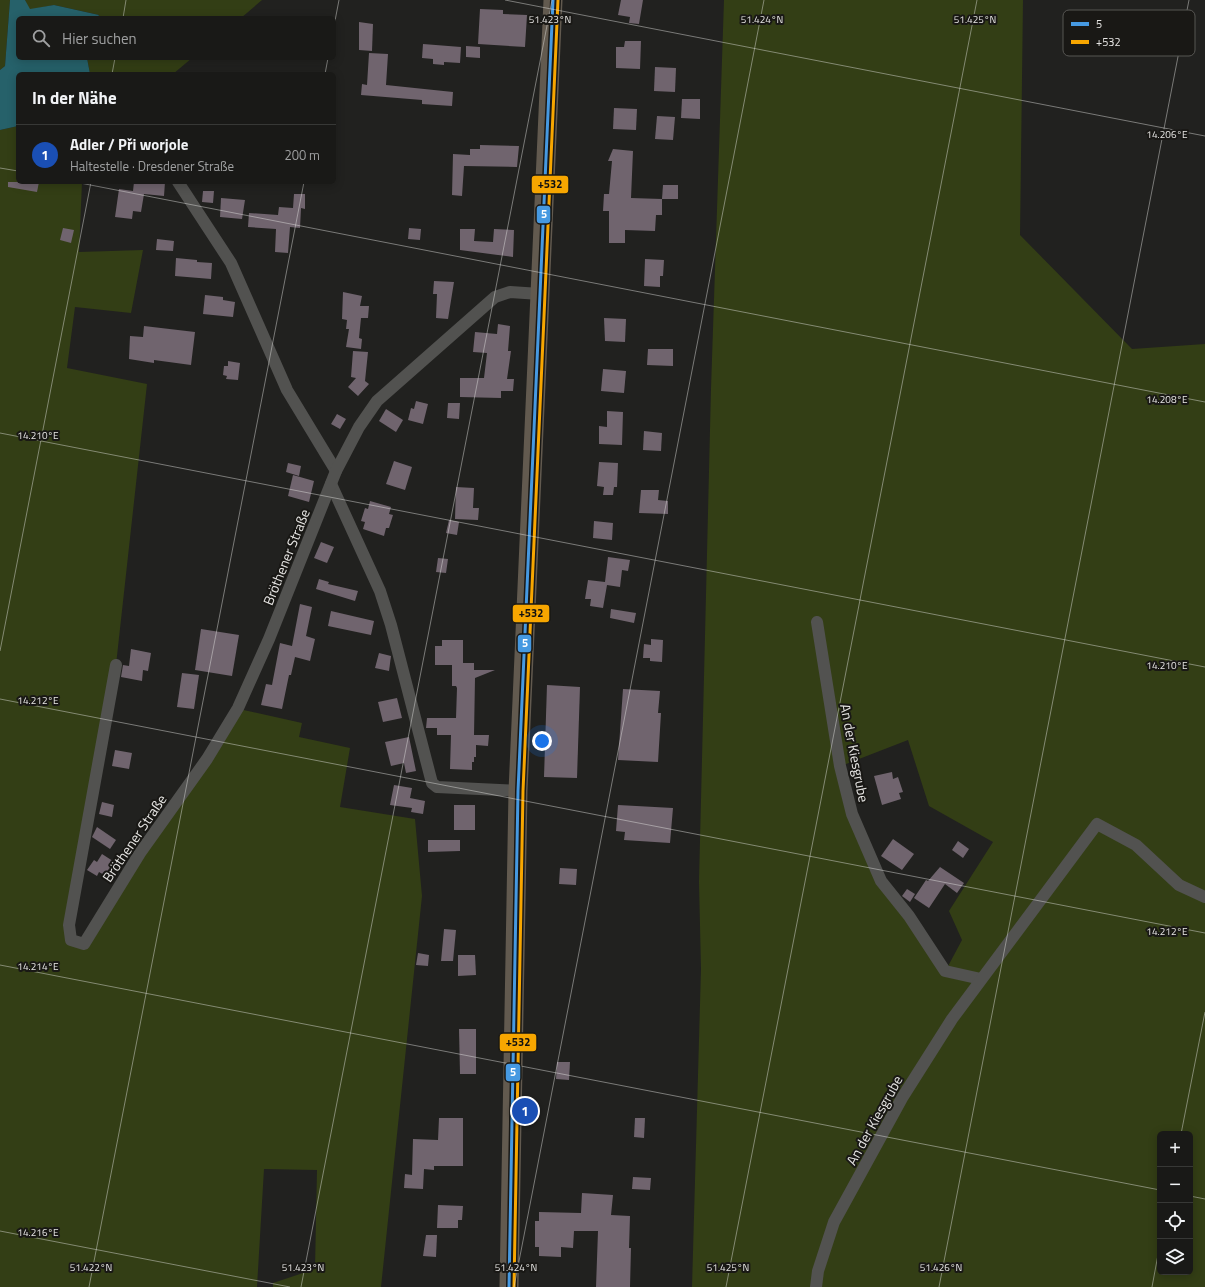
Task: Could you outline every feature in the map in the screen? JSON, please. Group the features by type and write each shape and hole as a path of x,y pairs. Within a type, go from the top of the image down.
{"main road":[{"path":"509,1287 518,791 553,0"}],"street":[{"path":"179,184 231,263 287,390 336,470"},
{"name":"Bröthener Straße","path":"116,665 69,925 72,940 84,944 140,853 207,759 238,708 269,639 332,484 336,470 359,427 377,401 495,297 510,292 540,294"},
{"path":"332,484 380,591 391,624 432,783 438,787 518,791"},
{"name":"An der Kiesgrube","path":"817,622 840,766 852,814 881,881 909,916 945,971 982,979"},
{"name":"An der Kiesgrube","path":"816,1287 818,1271 834,1222 902,1098 952,1019 1096,824 1136,845 1179,885 1205,897"}],"green space":[{"path":"0,0 10,0 5,66 0,70"},
{"path":"25,0 262,0 243,16 98,16 99,15 54,5 29,10"},
{"path":"724,0 1023,0 1020,235 1132,349 1205,344 1205,1287 692,1287 701,969 699,882 711,389","holes":["908,740 929,806 993,842 949,911 962,940 946,970 881,881 841,766"]},
{"path":"87,60 190,60 175,72 90,72"},
{"path":"16,126 16,184 82,184 79,252 143,250 131,313 75,307 67,368 147,384 116,665 71,940 84,944 239,709 302,723 299,737 350,748 340,807 415,819 422,896 381,1287 273,1287 273,1283 315,1269 317,1170 264,1169 257,1287 0,1287 0,130"}],"water":[{"path":"10,0 25,0 30,9 54,5 99,15 16,16 16,60 87,60 90,72 16,72 16,126 0,130 0,70 5,66"}],"building":[{"path":"621,0 643,0 639,24 629,23 630,17 618,15"},
{"path":"480,9 503,10 503,14 527,15 525,47 478,44"},
{"path":"359,22 373,24 372,51 359,50"},
{"path":"625,41 641,41 640,69 616,68 616,47 624,47"},
{"path":"423,44 461,47 460,63 444,62 444,65 433,64 433,59 422,58"},
{"path":"466,46 480,47 480,58 466,57"},
{"path":"369,53 388,54 386,85 453,92 452,106 422,104 422,100 361,95 362,84 367,85"},
{"path":"655,67 676,68 675,92 654,91"},
{"path":"682,99 700,99 700,119 681,118"},
{"path":"614,108 637,109 636,130 613,129"},
{"path":"657,116 675,117 673,140 655,139"},
{"path":"480,145 519,146 517,167 464,166 462,196 452,195 453,154 470,155 470,149 480,149"},
{"path":"613,149 633,151 631,198 662,199 662,215 656,215 655,231 625,230 625,243 609,243 609,211 603,211 604,194 609,194 612,161 608,161"},
{"path":"8,182 16,182 16,184 39,184 37,192 8,187"},
{"path":"134,184 165,184 164,196 144,194 141,212 133,211 132,219 115,217 119,189 133,191"},
{"path":"663,185 678,185 678,199 662,199"},
{"path":"203,191 214,191 213,203 202,202"},
{"path":"294,194 305,194 305,209 301,208 300,228 290,227 288,253 275,252 276,229 248,227 249,213 278,215 279,207 293,208"},
{"path":"221,198 245,200 242,219 220,217"},
{"path":"63,228 74,230 71,243 60,240"},
{"path":"409,228 421,229 420,240 408,239"},
{"path":"460,229 475,229 474,241 493,242 494,229 514,230 513,257 460,250"},
{"path":"157,239 174,241 173,251 156,250"},
{"path":"176,258 212,263 211,279 175,276"},
{"path":"645,259 664,260 663,276 660,276 660,287 644,286"},
{"path":"434,281 454,282 448,319 436,318 437,294 433,294"},
{"path":"343,292 362,296 360,306 369,306 368,318 361,318 359,338 362,339 361,349 346,347 349,329 346,329 347,320 342,319"},
{"path":"205,295 223,297 223,300 235,302 233,317 203,314"},
{"path":"604,318 626,319 625,342 605,341"},
{"path":"498,324 510,326 508,351 511,351 507,379 514,379 513,391 501,391 501,398 460,397 460,378 484,378 487,353 473,352 475,332 497,334"},
{"path":"144,326 195,332 191,365 154,360 154,363 129,359 130,336 143,337"},
{"path":"648,349 673,349 673,366 647,365"},
{"path":"353,351 368,352 365,381 369,384 358,396 348,387 356,378 351,377"},
{"path":"228,361 240,363 238,380 226,379 227,376 223,375 224,366 228,366"},
{"path":"603,369 626,371 624,393 601,391"},
{"path":"416,401 428,404 423,424 408,420 411,408 414,409"},
{"path":"448,403 460,403 459,419 447,418"},
{"path":"386,409 403,420 396,432 379,421"},
{"path":"607,411 623,412 622,445 599,444 599,426 607,427"},
{"path":"337,414 346,419 340,429 331,424"},
{"path":"644,431 662,433 661,451 643,450"},
{"path":"394,461 412,467 405,490 386,484"},
{"path":"599,462 618,463 617,487 614,487 613,495 603,495 604,487 597,486"},
{"path":"288,463 301,466 299,476 286,472"},
{"path":"293,475 314,481 309,502 288,496"},
{"path":"456,487 474,488 473,508 479,508 478,520 455,519"},
{"path":"641,490 659,490 658,500 668,501 668,514 639,513"},
{"path":"370,501 391,507 389,514 393,515 389,528 386,528 384,536 363,529 365,522 361,521 365,508 368,509"},
{"path":"449,520 459,522 457,535 446,533"},
{"path":"594,521 613,523 612,540 593,538"},
{"path":"321,542 334,547 327,563 314,558"},
{"path":"608,557 630,560 628,571 622,570 620,587 607,585 603,608 590,606 591,599 585,599 588,580 605,582"},
{"path":"438,558 448,559 446,573 436,572"},
{"path":"319,579 329,582 328,584 358,591 355,601 316,589"},
{"path":"300,604 312,607 306,636 315,639 310,661 295,657 291,675 289,675 282,709 261,705 266,684 272,685 280,643 292,646"},
{"path":"611,609 636,613 634,623 610,618"},
{"path":"331,611 374,621 371,635 328,626"},
{"path":"201,629 239,635 232,676 195,670"},
{"path":"651,639 663,640 662,662 650,661 650,658 643,658 644,644 651,645"},
{"path":"442,640 463,640 463,663 474,663 474,670 495,670 475,678 474,735 489,735 488,746 476,745 476,757 474,757 474,762 472,762 472,770 450,769 451,735 437,735 437,728 426,728 427,718 456,718 457,688 456,686 452,686 452,665 435,665 435,646 442,646"},
{"path":"131,649 151,653 148,671 143,670 142,681 121,677 123,665 129,666"},
{"path":"379,653 391,656 389,671 375,668"},
{"path":"182,673 199,675 194,709 177,707"},
{"path":"547,685 580,687 577,778 544,777"},
{"path":"623,689 660,691 658,713 661,713 658,762 618,760"},
{"path":"397,698 402,718 383,722 378,702"},
{"path":"409,737 416,771 406,773 404,763 391,766 385,742"},
{"path":"115,750 132,753 129,769 112,766"},
{"path":"892,772 893,779 898,777 903,792 899,793 901,799 882,805 874,776"},
{"path":"394,785 412,788 410,798 425,801 423,814 411,812 412,808 390,805"},
{"path":"102,802 114,805 112,817 99,814"},
{"path":"454,805 475,805 475,830 454,830"},
{"path":"618,805 673,808 670,843 624,840 625,832 616,831"},
{"path":"97,827 116,840 110,849 92,837"},
{"path":"893,839 914,854 902,870 881,856"},
{"path":"428,840 460,840 460,851 428,852"},
{"path":"958,841 969,849 963,858 952,850"},
{"path":"102,854 116,863 108,877 99,872 97,876 87,870 94,860 97,862"},
{"path":"940,867 964,883 957,893 945,884 929,908 914,898 926,880 928,881"},
{"path":"560,868 577,869 576,885 559,884"},
{"path":"907,889 915,894 910,902 902,896"},
{"path":"444,929 456,930 453,961 441,961"},
{"path":"418,953 429,955 428,966 416,965"},
{"path":"458,955 475,955 476,975 458,976"},
{"path":"459,1029 476,1029 476,1074 460,1074"},
{"path":"557,1062 570,1062 569,1080 556,1079"},
{"path":"439,1118 463,1118 463,1166 434,1166 434,1170 424,1169 423,1189 404,1188 405,1174 412,1175 413,1139 438,1140"},
{"path":"635,1118 645,1118 644,1138 634,1137"},
{"path":"633,1177 651,1178 650,1190 632,1189"},
{"path":"582,1193 613,1195 611,1215 630,1216 630,1287 596,1287 598,1231 574,1231 573,1248 561,1247 561,1257 539,1256 539,1247 535,1247 535,1221 539,1221 539,1212 581,1213"},
{"path":"438,1205 463,1206 462,1220 458,1220 458,1228 437,1228"},
{"path":"426,1235 437,1235 436,1257 423,1256"}],"transit line":[{"name":"5","path":"509,1287 518,791 553,0"},
{"name":"+532","path":"514,1287 523,791 558,0"}],"place":[{"name":"Adler / Při worjole","path":"525,1111"}]}
